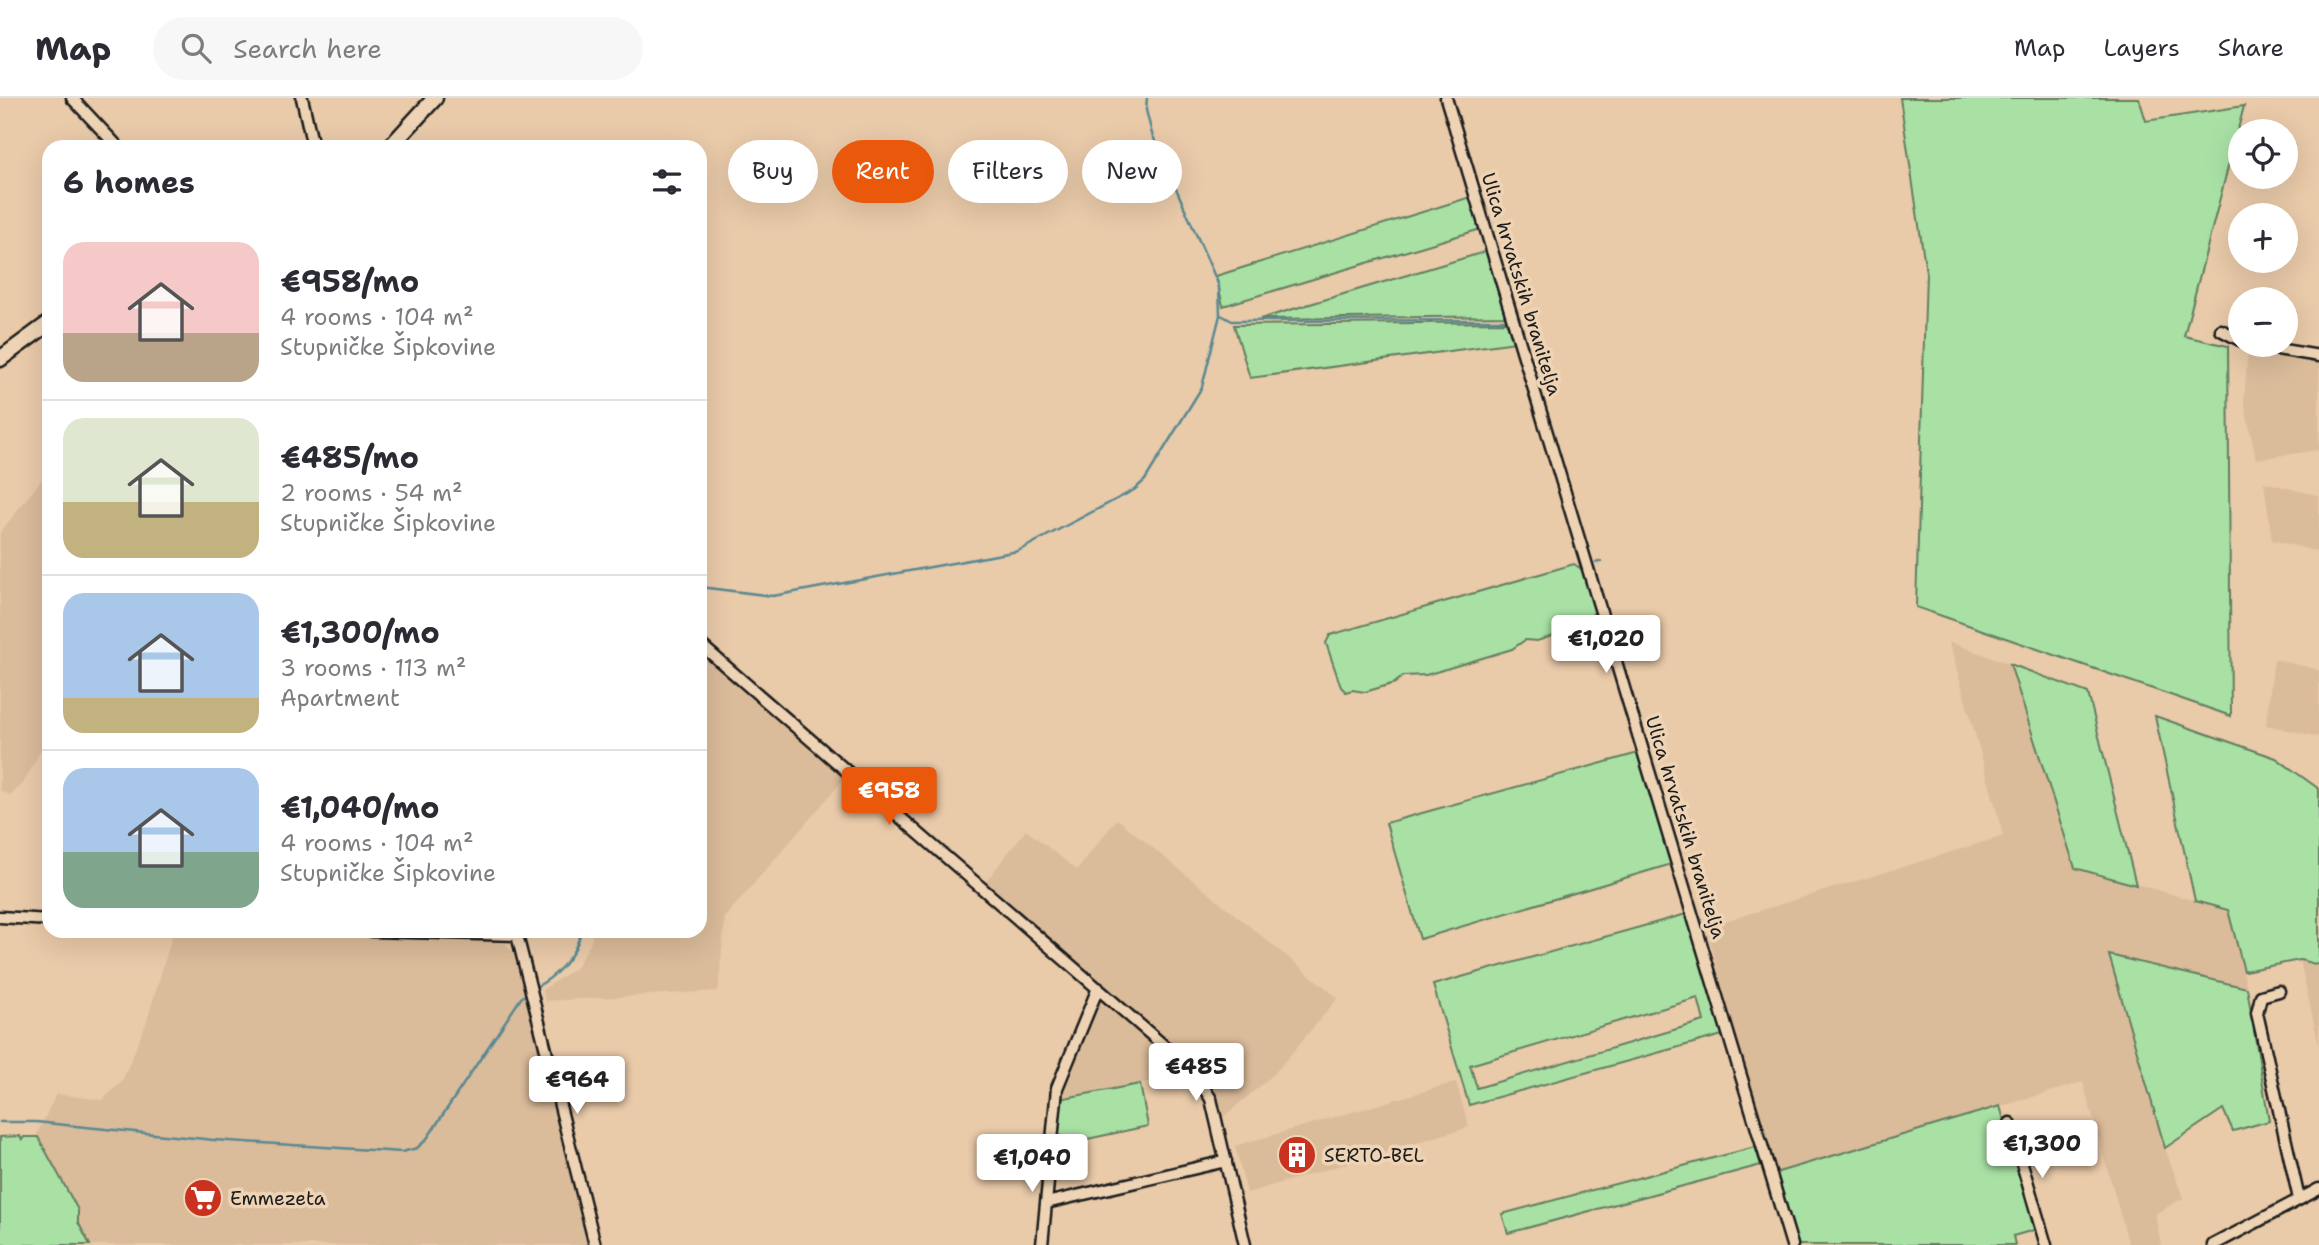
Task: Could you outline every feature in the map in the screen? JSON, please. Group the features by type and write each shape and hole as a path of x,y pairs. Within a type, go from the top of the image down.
{"main road":[{"path":"396,140 435,98"},
{"path":"0,359 42,328"}],"street":[{"path":"72,98 111,140"},
{"path":"302,98 311,140"},
{"name":"Ulica hrvatskih branitelja","path":"1446,98 1793,1245"},
{"path":"2221,330 2228,334"},
{"path":"2298,352 2319,356"},
{"path":"707,650 1168,1047 1202,1082 1211,1099 1245,1245"},
{"path":"0,917 42,920"},
{"path":"518,938 595,1245"},
{"path":"1042,1245 1057,1088 1088,1006 1098,988"},
{"path":"2279,991 2261,996 2257,1013 2299,1199"},
{"path":"2010,1123 2046,1245"},
{"path":"1046,1203 1226,1161"},
{"path":"2213,1245 2319,1189"}],"shaded area":[{"path":"2298,356 2319,359 2319,450 2256,459 2244,402 2247,357"},
{"path":"42,479 42,749 22,785 10,795 0,790 0,533"},
{"path":"2264,482 2319,496 2319,552 2272,540"},
{"path":"1949,642 2010,664 2075,867 2228,910 2247,988 2110,955 2165,1148 2183,1198 2155,1214 2161,1245 2129,1245 2083,1082 1775,1173 1706,927 2004,836"},
{"path":"707,658 844,779 725,917 718,991 546,1001 542,990 576,968 592,938 707,938"},
{"path":"2274,659 2319,670 2319,737 2266,725"},
{"path":"1117,819 1338,998 1274,1074 1221,1119 1214,1088 1183,1054 984,884 1026,830 1077,870"},
{"path":"172,938 449,938 504,943 514,953 589,1245 90,1245 78,1222 78,1210 37,1134 56,1094 103,1100 122,1081 146,1024"},
{"path":"2300,960 2319,965 2319,1046"},
{"path":"1105,1001 1191,1074 1059,1099 1064,1076 1097,1002"},
{"path":"1456,1082 1469,1127 1247,1193 1235,1146"}],"green space":[{"path":"1900,98 2139,98 2146,121 2244,106 2241,119 2228,119 2228,167 2184,336 2228,346 2231,716 1916,607 1926,272"},
{"path":"1474,196 1484,228 1223,306 1216,276"},
{"path":"1491,250 1511,316 1260,319"},
{"path":"1506,322 1516,342 1250,378 1234,325"},
{"path":"1574,564 1587,573 1596,610 1583,626 1537,641 1525,640 1512,649 1426,675 1403,676 1395,683 1365,692 1346,692 1341,687 1326,643 1330,635"},
{"path":"2010,664 2088,693 2136,885 2075,868"},
{"path":"2155,716 2276,758 2319,789 2319,965 2300,960 2244,971 2228,910 2195,901"},
{"path":"1642,752 1675,863 1420,939 1386,823"},
{"path":"1690,913 1726,1034 1469,1105 1433,985","holes":["1698,998 1704,1021 1477,1088 1470,1065"]},
{"path":"2109,955 2247,988 2269,1121 2233,1131 2223,1109 2165,1148"},
{"path":"1140,1084 1148,1126 1055,1146 1059,1099"},
{"path":"2000,1106 2034,1230 2013,1236 2015,1245 1797,1245 1775,1173"},
{"path":"20,1136 22,1140 24,1137 38,1137 78,1210 78,1222 90,1245 0,1245 0,1137"},
{"path":"1755,1147 1761,1165 1508,1233 1502,1214"}],"waterway":[{"path":"707,588 773,596 1018,551 1134,490 1145,480 1202,387 1220,315 1219,286 1152,134 1146,110 1147,98"},
{"path":"1221,315 1232,321 1510,320"},
{"path":"1596,562 1601,562"},
{"path":"534,988 564,965 579,938"},
{"path":"0,1122 36,1122 214,1140 402,1152 417,1148 426,1140 521,998 529,992"}],"place":[{"name":"SERTO-BEL","path":"1297,1155"},
{"name":"Emmezeta","path":"203,1198"}]}
